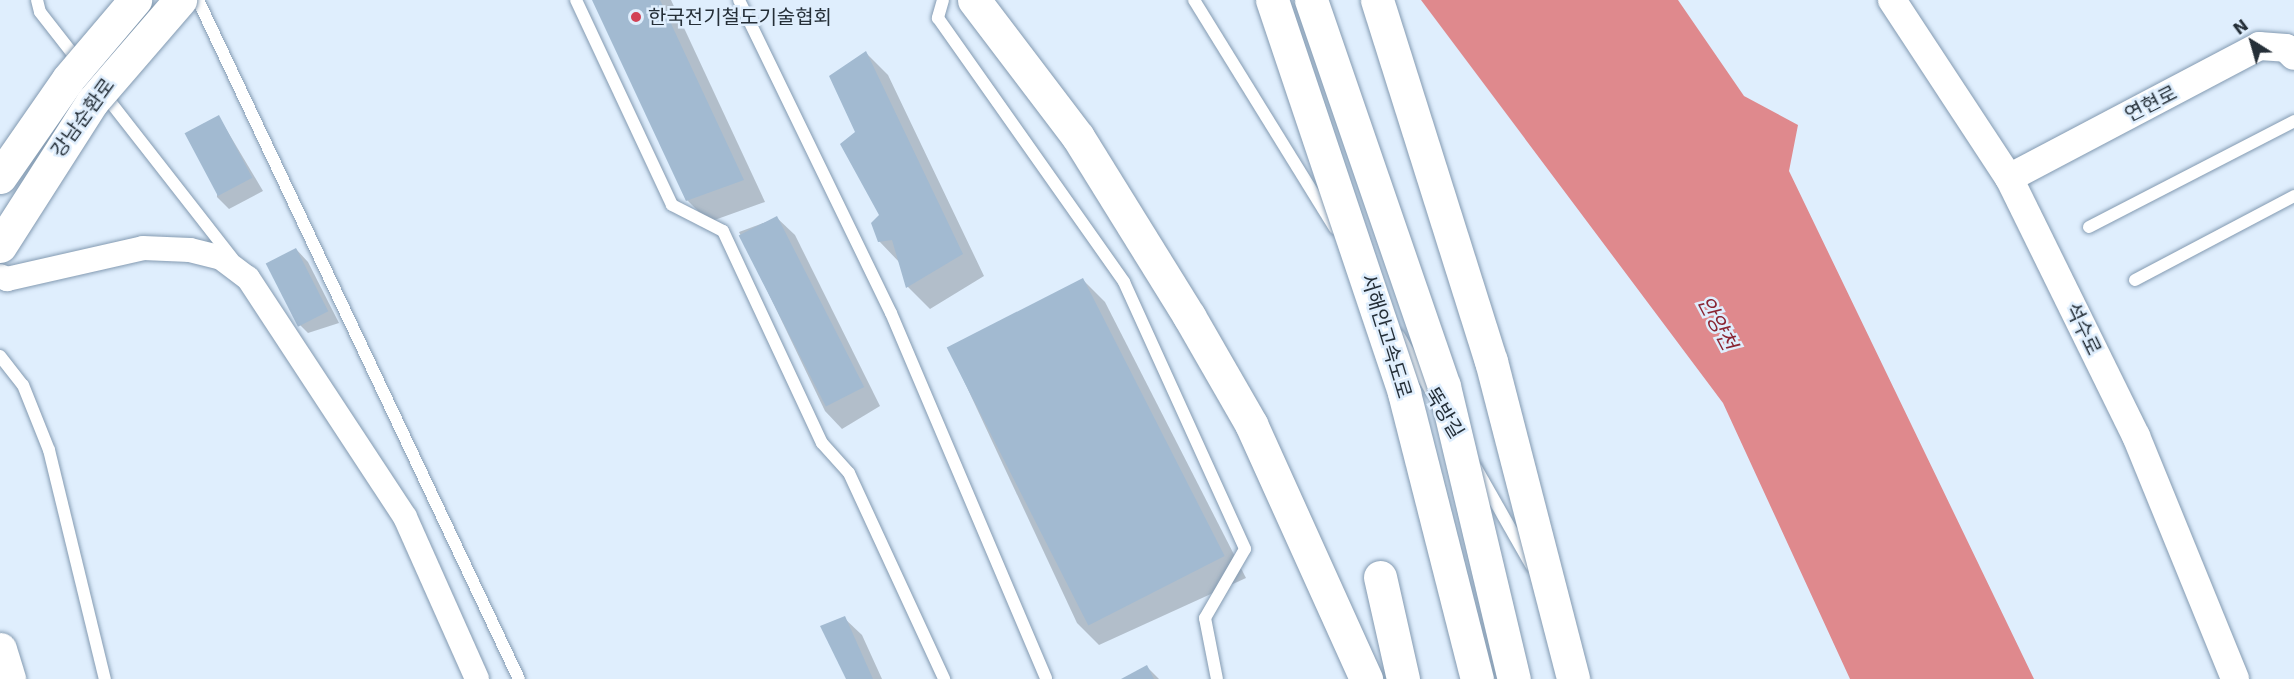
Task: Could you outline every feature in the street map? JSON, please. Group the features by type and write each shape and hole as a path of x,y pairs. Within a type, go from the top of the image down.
{"highway":[{"name":"강남순환로","path":"0,177 68,79 135,0"},
{"name":"강남순환로","path":"0,246 92,102 180,0"},
{"path":"974,0 1078,137 1139,230 1251,424 1366,679"},
{"name":"서해안고속도로","path":"1272,0 1404,393 1477,679"},
{"name":"서해안고속도로","path":"1311,0 1444,386 1514,679"},
{"path":"1377,0 1491,361 1573,679"},
{"path":"1380,577 1403,679"},
{"path":"0,649 9,679"}],"street":[{"name":"석수로","path":"1892,0 2009,178 2136,436 2235,679"},
{"name":"연현로","path":"2009,178 2259,46 2286,48 2294,56"},
{"path":"0,276 7,279 142,248 190,250 220,258 248,278 405,517 477,679"}],"lane":[{"path":"37,0 40,12 248,278"},
{"path":"198,0 519,679"},
{"path":"576,0 672,205 723,231 822,443 849,473 944,679"},
{"path":"739,0 891,313 1046,679"},
{"path":"943,0 939,18 1124,282 1245,549 1205,618 1217,679"},
{"name":"뚝방길","path":"1194,0 1460,438 1557,611 1588,679"},
{"path":"2089,227 2294,121"},
{"path":"2135,280 2294,196"},
{"path":"0,356 23,385 49,450 105,679"}],"water":[{"name":"안양천","path":"1421,0 1678,0 1744,96 1798,125 1789,171 2034,679 1850,679 1723,403"}],"building":[{"path":"592,0 660,0 744,180 686,201"},
{"path":"866,51 963,254 906,288 892,240 878,242 871,223 879,215 840,144 855,132 829,76"},
{"path":"219,115 252,178 218,196 185,133"},
{"path":"777,216 864,387 826,407 739,236"},
{"path":"296,248 328,311 298,327 266,263"},
{"path":"1083,278 1225,556 1088,625 947,347"},
{"path":"845,616 873,679 846,679 820,626"},
{"path":"1147,665 1154,679 1121,679"}],"place":[{"name":"한국전기철도기술협회","path":"636,17"}]}
